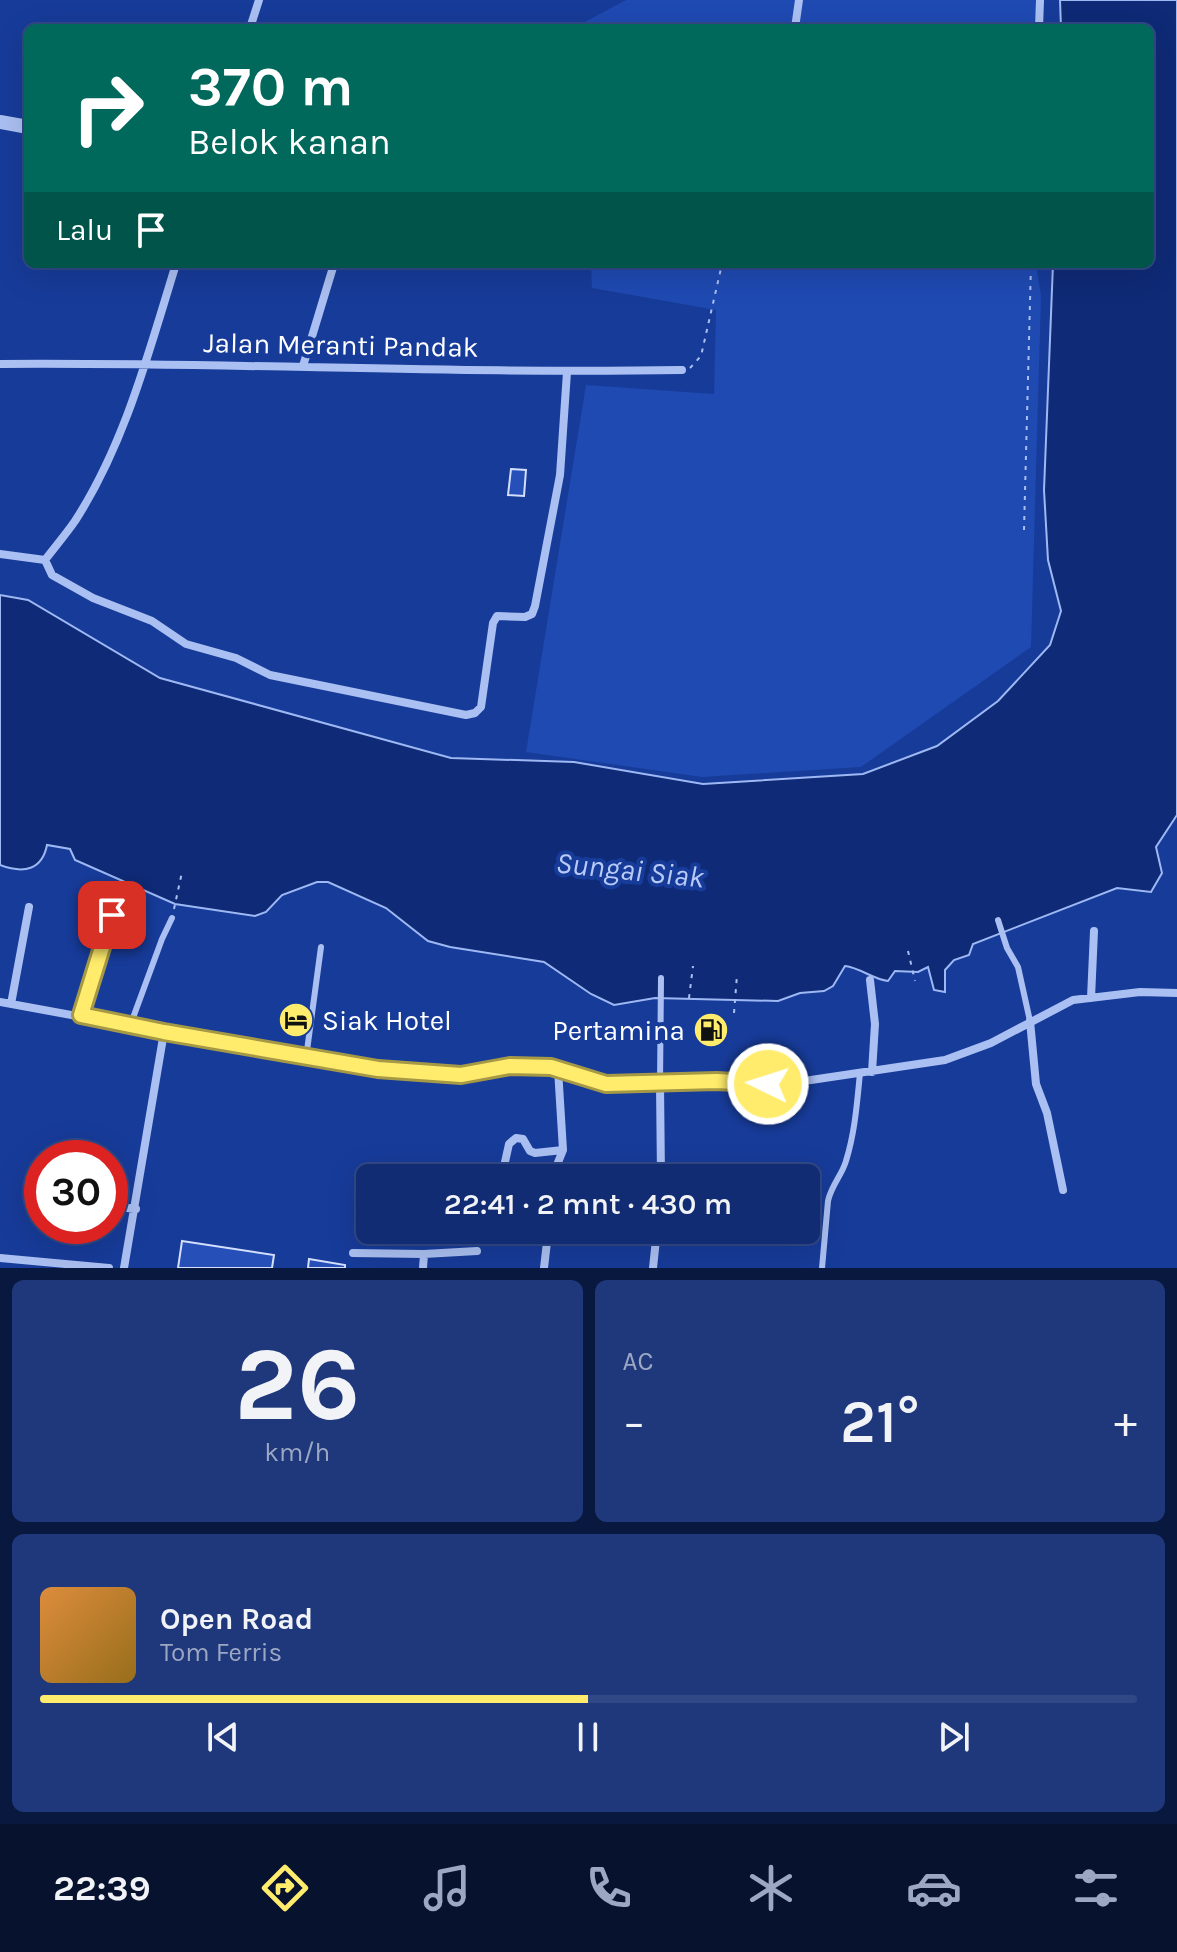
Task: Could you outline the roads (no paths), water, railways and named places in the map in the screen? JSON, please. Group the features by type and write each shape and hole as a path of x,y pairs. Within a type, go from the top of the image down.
{"street":[{"path":"251,24 259,0"},
{"path":"796,24 799,0"},
{"path":"1039,24 1040,0"},
{"path":"0,122 24,126"},
{"path":"45,560 74,522 103,470 146,363 175,268"},
{"path":"303,366 333,268"},
{"name":"Jalan Meranti Pandak","path":"0,364 146,363 567,372 682,370"},
{"path":"45,560 52,575 93,598 152,621 186,644 236,658 270,675 466,715 475,713 481,707 493,623 497,616 525,617 532,614 535,606 560,475 567,372"},
{"path":"0,554 45,560"},
{"path":"11,1004 29,907"},
{"path":"1091,998 1094,931"},
{"path":"870,980 875,1024 872,1072"},
{"path":"0,1002 356,1067 461,1075 510,1066 558,1069 606,1084 660,1084 717,1081 789,1083 945,1060 976,1050 1073,1000 1140,992 1177,993"},
{"path":"1030,1021 1036,1084 1047,1113 1063,1190"},
{"path":"124,1268 164,1032"},
{"path":"557,1164 563,1150 558,1069"},
{"path":"660,1084 661,1164"},
{"path":"505,1162 509,1144 516,1138 523,1139 530,1151 535,1153 563,1150"},
{"path":"128,1208 136,1209"},
{"path":"544,1268 547,1244"},
{"path":"653,1268 656,1244"},
{"path":"353,1253 477,1251"},
{"path":"423,1268 424,1254"},
{"path":"0,1258 109,1268"}],"lane":[{"path":"81,1015 112,915"},
{"path":"130,1026 172,918"},
{"path":"998,920 1007,948 1018,967 1030,1021"},
{"path":"306,1058 321,947"},
{"path":"660,1084 661,978"},
{"path":"822,1268 828,1201 850,1147 860,1073"}],"water":[{"name":"Sungai Siak","path":"1060,0 1177,0 1177,815 1156,847 1162,873 1151,892 1117,888 973,944 969,955 954,960 945,970 945,992 934,990 928,967 918,972 895,971 888,981 845,966 833,986 824,991 800,993 778,1001 655,998 614,1005 591,994 544,962 428,941 386,908 328,882 317,882 282,895 266,912 255,916 175,904 75,860 70,849 47,845 41,860 31,868 0,865 0,595 28,600 160,678 451,758 574,762 703,784 863,774 937,746 998,701 1050,645 1061,611 1048,560 1044,490 1053,268 1154,268 1154,24 1061,24"}],"place":[{"name":"Siak Hotel","path":"296,1020"},
{"name":"Pertamina","path":"711,1030"}]}
